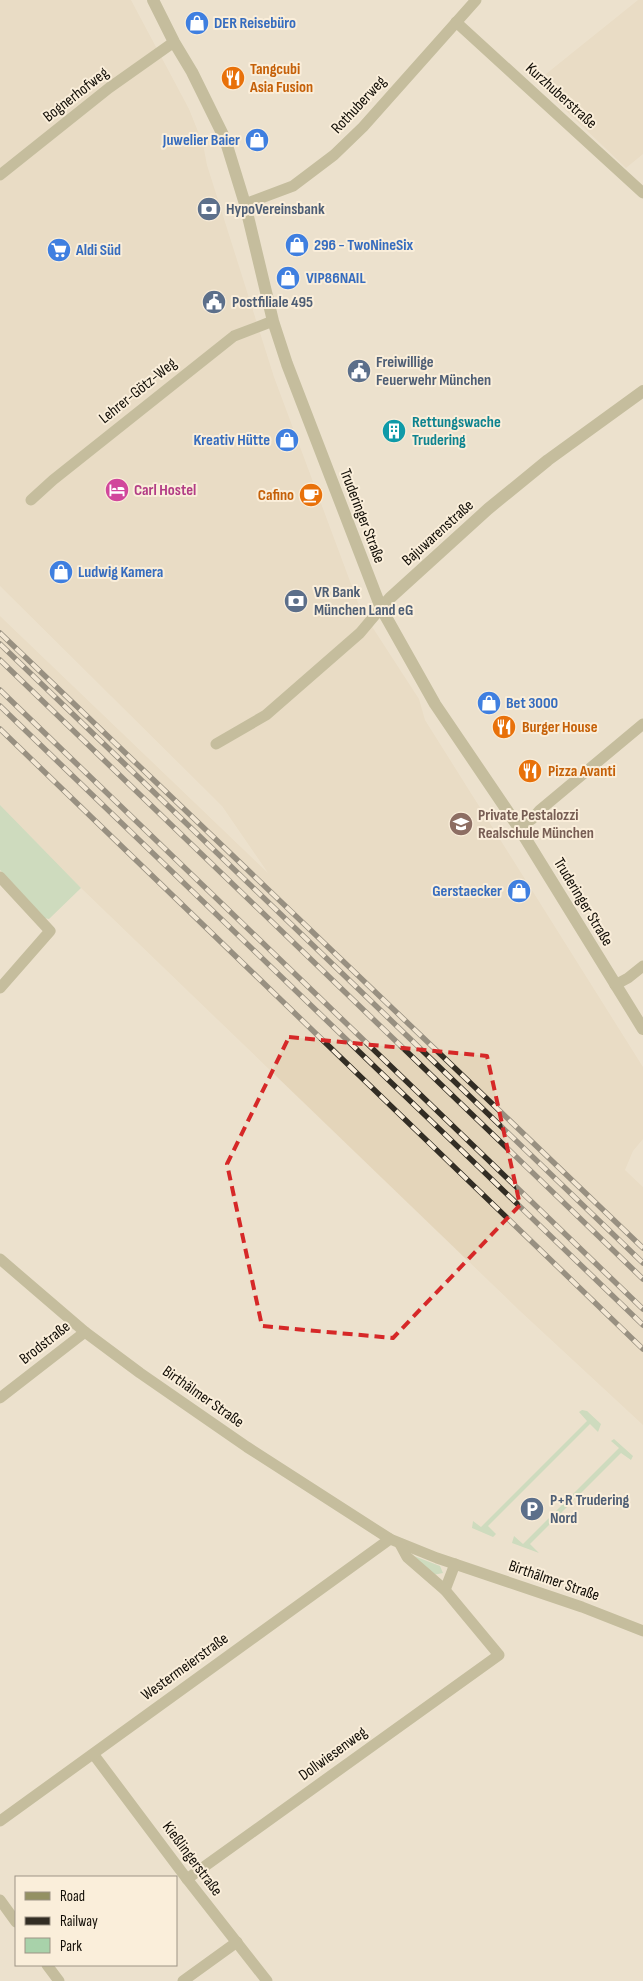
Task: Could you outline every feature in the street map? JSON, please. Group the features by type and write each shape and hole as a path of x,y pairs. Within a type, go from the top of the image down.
{"street":[{"name":"Truderinger Straße","path":"153,0 216,118 225,139 245,204 273,321 287,364 381,608 435,704 519,828 643,1029"},
{"name":"Rothuberweg","path":"245,204 293,186 334,154 363,127 476,0"},
{"name":"Kurzhuberstraße","path":"456,22 643,193"},
{"name":"Bognerhofweg","path":"0,175 109,88 174,42"},
{"name":"Lehrer-Götz-Weg","path":"31,500 53,480 234,336 273,321"},
{"name":"Bajuwarenstraße","path":"216,744 266,715 360,633 390,598 494,504 548,460 643,391"},
{"path":"519,828 643,724"},
{"path":"0,876 50,931 0,988"},
{"path":"615,985 628,978 643,966"},
{"name":"Birthälmer Straße","path":"0,1258 85,1332 147,1378 247,1447 395,1542 582,1607 643,1631"},
{"name":"Brodstraße","path":"0,1398 85,1332"},
{"name":"Birthälmer Straße","path":"395,1542 406,1557 445,1590 499,1655"},
{"name":"Westermeierstraße","path":"0,1822 159,1706 395,1542"},
{"path":"445,1590 454,1564"},
{"name":"Dollwiesenweg","path":"187,1879 499,1655"},
{"name":"Kießlingerstraße","path":"94,1755 187,1879 267,1981"},
{"path":"0,1900 15,1921"},
{"path":"183,1981 237,1942"},
{"path":"48,1966 59,1981"}],"highlighted area":[{"path":"289,1037 487,1056 520,1205 393,1338 262,1326 227,1164"}],"shaded area":[{"path":"0,0 131,0 189,109 203,144 207,165 274,377 360,608 419,699 425,720 643,1067 643,1139 633,1151 625,1170 643,1187 643,1425 520,1311 81,888 0,805 0,616 268,873 222,806 0,586"},
{"path":"638,0 643,0 643,154 626,168 536,82"}],"green space":[{"path":"0,805 81,888 49,919 44,918 0,870"},
{"path":"582,1410 587,1411 601,1424 598,1432 590,1424 488,1526 496,1534 493,1537 472,1528 473,1521 481,1527 587,1421 579,1412"},
{"path":"614,1439 633,1456 631,1460 621,1453 530,1544 539,1553 512,1543 514,1536 523,1544 619,1448 611,1441"},
{"path":"414,1556 440,1566 443,1573 433,1575"}],"railway":[{"path":"0,633 643,1248"},
{"path":"0,644 643,1263"},
{"path":"0,660 643,1279"},
{"path":"0,690 643,1309"},
{"path":"0,706 643,1325"},
{"path":"0,729 643,1349"}],"place":[{"name":"DER Reisebüro","path":"197,23"},
{"name":"Tangcubi Asia Fusion","path":"233,78"},
{"name":"Juwelier Baier","path":"257,140"},
{"name":"HypoVereinsbank","path":"209,209"},
{"name":"296 - TwoNineSix","path":"297,245"},
{"name":"Aldi Süd","path":"59,250"},
{"name":"VIP86NAIL","path":"288,278"},
{"name":"Postfiliale 495","path":"214,302"},
{"name":"Freiwillige Feuerwehr München","path":"359,371"},
{"name":"Rettungswache Trudering","path":"394,431"},
{"name":"Kreativ Hütte","path":"287,440"},
{"name":"Carl Hostel","path":"117,490"},
{"name":"Cafino","path":"311,495"},
{"name":"Ludwig Kamera","path":"61,572"},
{"name":"VR Bank München Land eG","path":"296,601"},
{"name":"Bet 3000","path":"489,703"},
{"name":"Burger House","path":"504,727"},
{"name":"Pizza Avanti","path":"530,771"},
{"name":"Private Pestalozzi Realschule München","path":"461,824"},
{"name":"Gerstaecker","path":"519,891"},
{"name":"P+R Trudering Nord","path":"532,1509"}]}
